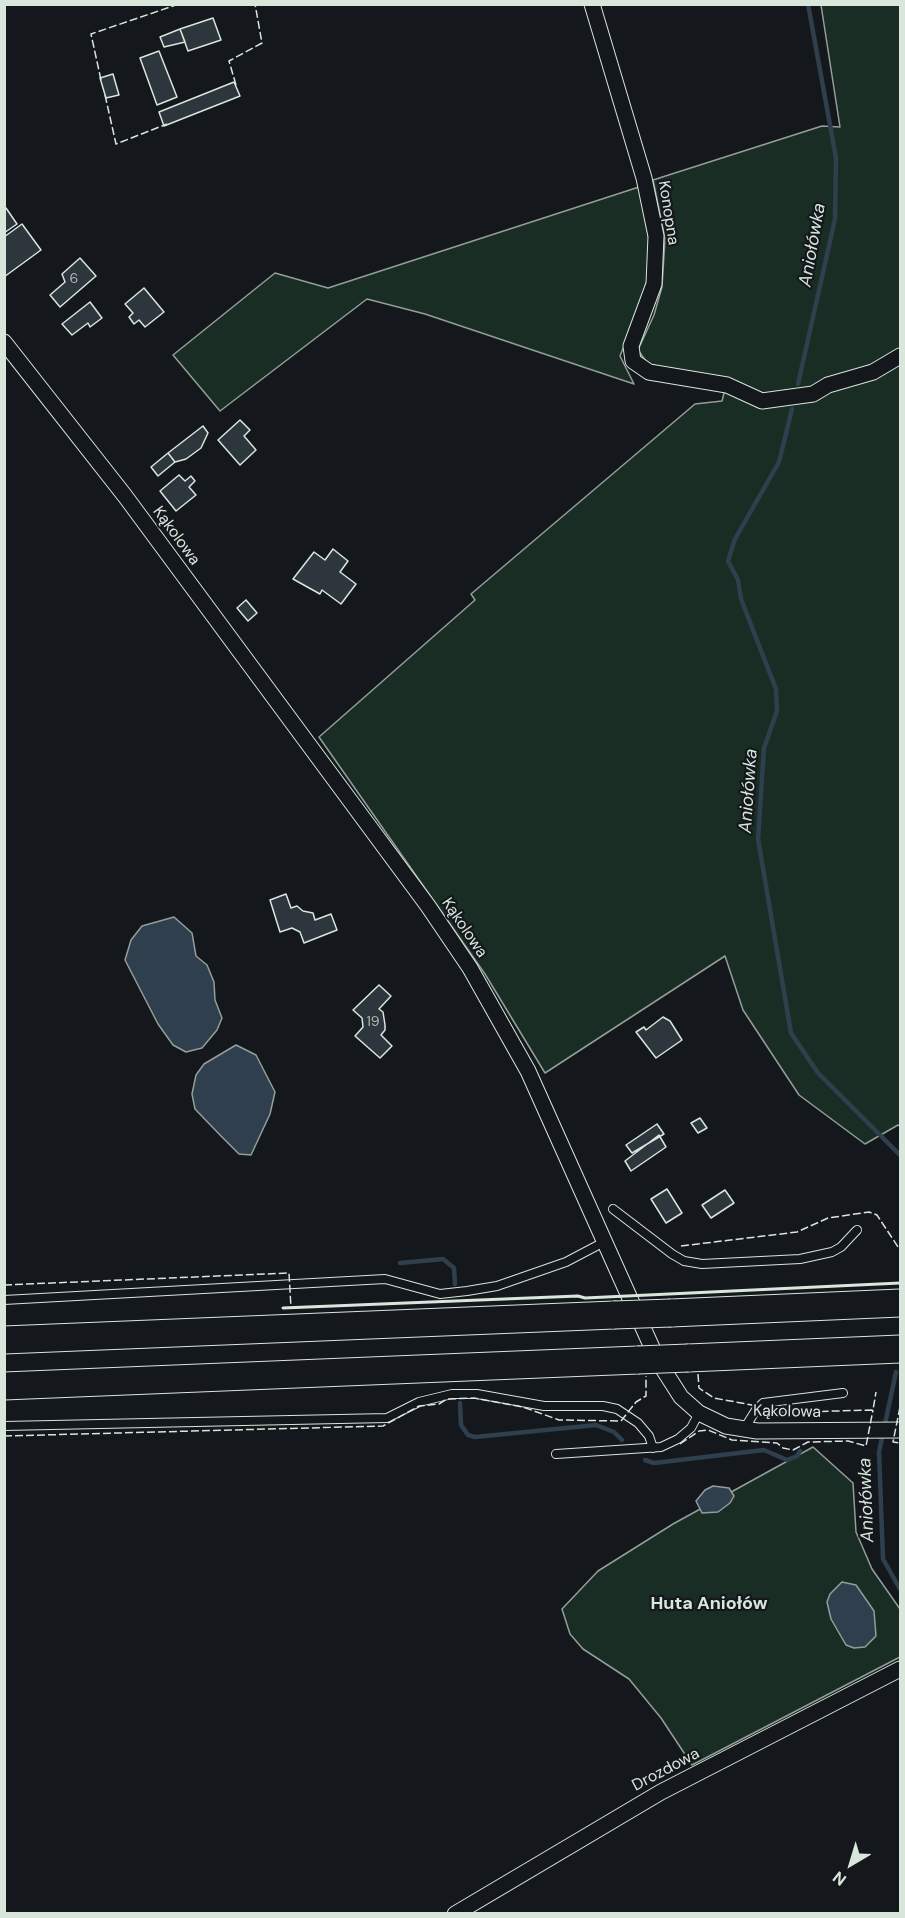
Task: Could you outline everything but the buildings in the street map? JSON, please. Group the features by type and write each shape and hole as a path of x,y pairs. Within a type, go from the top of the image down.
{"highway":[{"path":"4,1340 900,1303"},
{"path":"4,1386 900,1349"}],"street":[{"name":"Konopna","path":"592,4 644,178 656,236 654,284 631,346 633,361 649,372 727,385 762,401 813,394 838,382 873,372 900,356"},
{"name":"Kąkolowa","path":"4,342 125,496 428,906 470,968 528,1071 658,1361 681,1397 699,1413 726,1425 757,1431 900,1430"},
{"name":"Drozdowa","path":"455,1914 661,1792 900,1669"}],"lane":[{"path":"613,1209 672,1254 684,1261 702,1264 800,1258 832,1252 841,1247 857,1230"},
{"path":"4,1300 385,1280 440,1294 467,1292 496,1286 566,1262 604,1242"},
{"path":"744,1429 763,1403 843,1393"},
{"path":"4,1426 387,1418 419,1402 452,1394 477,1394 544,1406 603,1406 617,1409 638,1423 649,1436 653,1448"},
{"path":"556,1454 653,1448 678,1439 691,1428 699,1413"}],"green space":[{"path":"821,5 900,5 900,1126 898,1125 865,1144 799,1095 743,1010 725,956 545,1073 485,974 319,737 475,600 471,594 695,404 722,401 727,381 648,364 638,350 654,315 662,287 665,239 653,180 822,126 840,127"},
{"path":"639,187 652,255 644,295 620,356 634,384 425,314 367,299 220,411 173,355 275,273 328,288"},
{"path":"813,1447 853,1483 856,1532 872,1569 900,1609 900,1657 692,1765 661,1718 629,1679 583,1649 570,1634 562,1609 598,1571 673,1524"}],"water":[{"path":"174,917 192,933 196,956 207,965 214,982 215,1000 222,1018 217,1030 202,1048 186,1052 173,1045 158,1024 125,960 131,940 142,926"},
{"path":"236,1045 256,1055 275,1092 270,1114 251,1155 239,1154 220,1135 195,1109 192,1094 196,1075 204,1064"},
{"path":"713,1486 729,1488 734,1496 730,1503 718,1512 702,1513 696,1501 705,1490"},
{"path":"842,1582 856,1585 874,1611 876,1636 865,1647 854,1648 846,1645 831,1619 827,1602 830,1594"}],"waterway":[{"name":"Aniołówka","path":"798,384 835,219 836,158 808,4"},
{"name":"Aniołówka","path":"792,409 779,462 735,539 728,561 738,580 741,599 776,689 777,711 764,748 758,839 791,1033 818,1073 900,1155"},
{"path":"400,1263 443,1259 454,1268 455,1284"},
{"name":"Aniołówka","path":"896,1372 879,1452 883,1559 900,1589"},
{"path":"460,1403 461,1425 468,1435 475,1437 596,1425 614,1432 622,1440"},
{"path":"645,1460 654,1463 764,1450 787,1460 797,1456 800,1451"}],"fence":[{"path":"101,80 91,34 179,4"},
{"path":"236,85 229,61 262,43 255,4"},
{"path":"105,95 116,144 167,124"},
{"path":"681,1246 797,1232 828,1218 869,1212 877,1215 900,1250"},
{"path":"4,1285 289,1273 291,1308"},
{"path":"698,1374 699,1388 714,1398 752,1405 759,1413 873,1410 876,1392"},
{"path":"4,1436 383,1426 419,1406 439,1404 447,1399 474,1398 523,1407 559,1420 621,1421 636,1402 646,1396 646,1376"},
{"path":"900,1407 893,1442 900,1443"},
{"path":"680,1444 699,1431 708,1430 732,1440 777,1443 783,1448 793,1450 808,1442 848,1441 866,1446 873,1410"}],"wall":[{"path":"283,1308 578,1296 585,1298 900,1283"}],"district":[{"name":"Huta Aniołów","path":"709,1604"}]}
